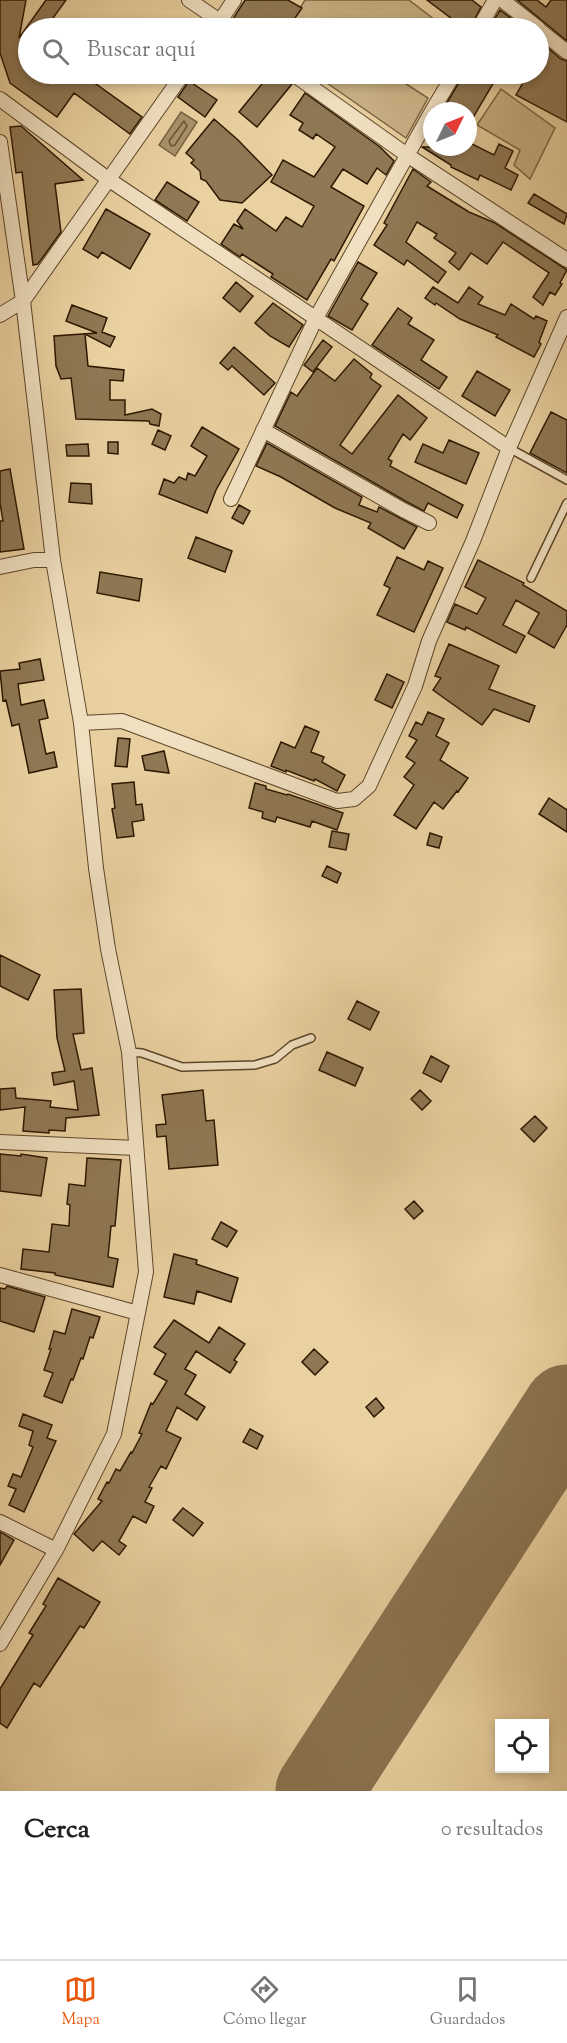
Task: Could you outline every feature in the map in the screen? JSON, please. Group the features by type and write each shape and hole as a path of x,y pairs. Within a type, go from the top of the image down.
{"street":[{"path":"189,0 211,18"},
{"path":"225,18 234,0"},
{"path":"485,18 495,0"},
{"path":"502,0 524,18"},
{"path":"549,38 567,52"},
{"path":"0,315 23,301 176,84"},
{"path":"307,84 407,155 567,260"},
{"path":"437,102 447,84"},
{"path":"0,99 108,180 509,448"},
{"path":"231,499 316,318 423,127"},
{"path":"0,142 23,301 53,560 81,723 96,868 108,949 129,1052 146,1272 114,1434 56,1550 0,1644"},
{"path":"81,723 122,721 337,801 354,799 369,786 415,686 429,641 509,448 567,317"},
{"path":"263,430 429,522"},
{"path":"0,567 33,560 53,560"},
{"path":"0,1142 136,1148"},
{"path":"0,1275 138,1312"},
{"path":"0,1522 56,1550"}],"lane":[{"path":"509,448 567,480"},
{"path":"531,578 567,502"},
{"path":"129,1052 141,1053 182,1067 255,1065 275,1059 292,1045 311,1038"}],"shaded area":[{"path":"305,0 409,0 432,18 293,18"},
{"path":"328,84 406,84 428,98 423,102 423,107 406,138"},
{"path":"501,89 555,128 530,179 514,165 520,150 477,125"}],"water":[{"path":"181,112 197,122 175,156 159,145"}],"building":[{"path":"0,0 26,0 23,18 18,18 18,84 96,84 142,117 130,134 74,93 57,117 10,83 0,53"},
{"path":"46,0 66,0 53,18 33,18"},
{"path":"245,0 288,0 302,8 295,18 234,18"},
{"path":"427,0 472,0 481,7 475,18 451,18"},
{"path":"517,0 537,0 546,7 551,0 567,0 567,41 549,26 549,18 539,18"},
{"path":"500,10 511,18 495,18"},
{"path":"549,49 567,61 567,122 516,95 522,84 549,84"},
{"path":"187,84 193,84 217,100 205,117 178,97"},
{"path":"262,84 292,84 257,127 239,112"},
{"path":"458,84 493,84 477,111 477,102 447,102"},
{"path":"305,93 380,147 394,161 386,175 377,168 367,184 343,169 331,187 364,206 334,261 331,259 307,300 271,277 273,274 242,254 240,257 221,244 234,224 243,229 237,221 245,209 276,231 286,217 302,227 314,206 271,182 283,160 314,177 335,147 316,134 313,139 299,130 303,123 290,115"},
{"path":"214,119 272,175 242,203 220,200 206,181 201,179 200,171 191,163 194,160 186,153"},
{"path":"21,126 83,180 55,184 61,232 38,264 33,265 22,172 16,173 10,127"},
{"path":"499,144 513,151 505,168 518,175 511,190 480,175 478,180 436,156 477,156 477,146 494,155"},
{"path":"413,169 431,182 427,186 469,212 495,223 567,270 555,295 550,292 543,305 533,297 549,273 503,242 487,264 471,253 459,270 449,262 456,253 434,238 437,234 417,222 406,242 446,272 438,283 407,260 404,265 374,245 387,225 384,223"},
{"path":"167,182 199,202 187,221 155,200"},
{"path":"534,194 567,214 564,224 528,203"},
{"path":"106,209 150,234 130,269 102,252 98,258 83,249"},
{"path":"358,262 377,273 361,299 368,304 352,330 328,316"},
{"path":"236,282 253,296 240,312 223,298"},
{"path":"433,287 458,303 469,287 483,297 478,304 505,315 511,304 534,319 536,316 547,321 539,342 541,344 534,357 496,337 498,335 460,319 436,303 435,305 425,298"},
{"path":"273,303 303,325 289,347 270,336 255,323"},
{"path":"72,305 107,318 102,332 115,337 110,347 85,334 88,366 124,370 123,381 110,380 110,400 125,400 125,415 152,409 161,414 159,426 150,424 149,421 76,419 71,378 61,379 56,366 54,336 97,333 66,321"},
{"path":"398,308 412,318 408,324 434,340 421,360 447,377 439,389 372,345"},
{"path":"323,340 332,347 313,372 304,365"},
{"path":"234,347 275,383 264,395 232,366 228,370 220,363"},
{"path":"354,359 372,374 370,378 381,386 340,445 352,454 398,395 427,418 410,440 403,434 388,459 392,461 390,466 463,505 457,518 428,503 424,511 275,426 291,392 297,396 317,368 335,381"},
{"path":"477,371 510,390 495,416 462,396"},
{"path":"551,412 567,420 567,473 530,453"},
{"path":"202,427 239,449 216,490 207,513 159,494 164,479 174,483 179,477 186,480 188,473 195,476 207,456 191,446"},
{"path":"158,430 171,436 165,450 152,444"},
{"path":"449,440 479,453 466,484 415,462 423,444 443,453"},
{"path":"108,442 118,442 118,454 108,453"},
{"path":"267,443 362,497 359,505 377,512 379,507 417,527 404,549 368,528 371,523 335,508 281,477 256,466"},
{"path":"88,444 89,456 67,456 66,445"},
{"path":"10,469 24,549 0,552 0,521 3,521 0,503 0,471"},
{"path":"71,483 91,484 92,504 69,502"},
{"path":"239,505 250,511 243,524 232,518"},
{"path":"196,537 232,551 225,572 188,558"},
{"path":"397,557 424,570 428,561 443,568 414,632 377,615 390,588 384,585"},
{"path":"478,560 524,583 523,585 567,611 567,625 554,648 528,633 539,613 516,600 503,625 525,636 516,653 466,627 465,630 447,622 455,604 477,614 486,598 465,587"},
{"path":"100,572 142,579 139,601 97,593"},
{"path":"449,644 499,666 489,689 535,706 529,722 494,709 482,725 433,690 441,678 435,676"},
{"path":"40,659 44,680 18,684 21,705 44,700 48,718 39,720 46,754 54,752 57,767 29,773 19,724 12,726 6,700 3,701 0,671 20,669 19,663"},
{"path":"387,674 404,682 392,708 375,700"},
{"path":"428,712 444,719 436,736 449,743 440,760 468,778 443,809 434,802 416,829 394,815 414,785 404,777 415,763 406,757 417,740 409,736 416,722 422,725"},
{"path":"305,726 319,732 311,752 324,757 322,762 345,775 337,791 315,779 314,781 271,766 281,742 295,748"},
{"path":"118,738 130,739 127,767 115,766"},
{"path":"164,751 169,773 145,770 142,756"},
{"path":"134,782 136,805 142,804 144,820 132,822 134,836 117,838 112,809 115,808 112,784"},
{"path":"255,783 266,786 266,789 343,813 337,830 312,821 310,827 277,817 275,822 262,818 263,812 249,808"},
{"path":"549,798 567,810 567,832 539,814"},
{"path":"332,831 349,834 346,850 329,847"},
{"path":"430,833 442,837 439,848 427,845"},
{"path":"327,866 341,873 337,883 322,876"},
{"path":"0,955 40,975 28,1000 0,986"},
{"path":"81,989 84,1033 73,1034 81,1070 92,1068 99,1115 66,1118 65,1131 49,1130 49,1133 23,1131 25,1107 0,1110 0,1089 15,1088 16,1098 51,1101 50,1107 78,1110 74,1081 54,1085 52,1073 65,1071 57,1038 54,990"},
{"path":"357,1001 379,1012 370,1030 348,1019"},
{"path":"327,1052 363,1068 355,1086 319,1070"},
{"path":"431,1056 449,1066 441,1082 423,1073"},
{"path":"203,1090 206,1121 214,1120 218,1165 169,1169 166,1136 157,1137 156,1125 166,1124 162,1095"},
{"path":"420,1090 431,1101 422,1110 411,1099"},
{"path":"535,1116 547,1128 534,1142 521,1129"},
{"path":"0,1154 47,1158 41,1196 0,1191"},
{"path":"87,1158 121,1160 115,1226 111,1226 108,1257 118,1259 113,1287 55,1275 55,1273 21,1269 23,1249 49,1252 52,1224 69,1226 70,1205 67,1204 69,1184 85,1186"},
{"path":"414,1201 423,1211 414,1219 405,1209"},
{"path":"221,1222 237,1231 227,1247 212,1239"},
{"path":"174,1254 197,1260 196,1264 238,1278 231,1302 197,1291 194,1304 164,1297"},
{"path":"7,1286 45,1297 34,1332 0,1321 0,1288 5,1289"},
{"path":"72,1309 100,1317 93,1338 90,1337 83,1359 81,1358 62,1403 44,1396 53,1373 44,1370 54,1331 65,1334"},
{"path":"174,1320 209,1343 219,1327 245,1344 234,1360 237,1362 230,1373 196,1351 185,1369 196,1375 185,1394 205,1407 197,1420 177,1407 166,1431 181,1438 166,1469 161,1466 149,1487 152,1488 145,1502 154,1506 146,1523 133,1516 119,1541 126,1546 119,1555 102,1541 93,1551 74,1534 102,1501 98,1499 116,1469 120,1471 132,1453 142,1434 139,1433 151,1403 153,1404 167,1381 154,1374 166,1354 154,1347"},
{"path":"314,1349 328,1362 315,1375 302,1362"},
{"path":"376,1398 384,1408 374,1417 366,1407"},
{"path":"23,1414 52,1425 47,1438 56,1441 24,1512 9,1505 16,1489 8,1486 13,1474 21,1477 33,1447 29,1445 33,1431 19,1426"},
{"path":"250,1429 263,1436 257,1449 243,1442"},
{"path":"183,1508 203,1523 193,1536 173,1520"},
{"path":"0,1532 14,1540 0,1565"},
{"path":"58,1578 100,1602 84,1628 80,1626 40,1687 34,1683 7,1728 0,1723 0,1689 33,1635 29,1633 46,1606 43,1604"}],"runway":[{"path":"319,1791 567,1408"}]}
